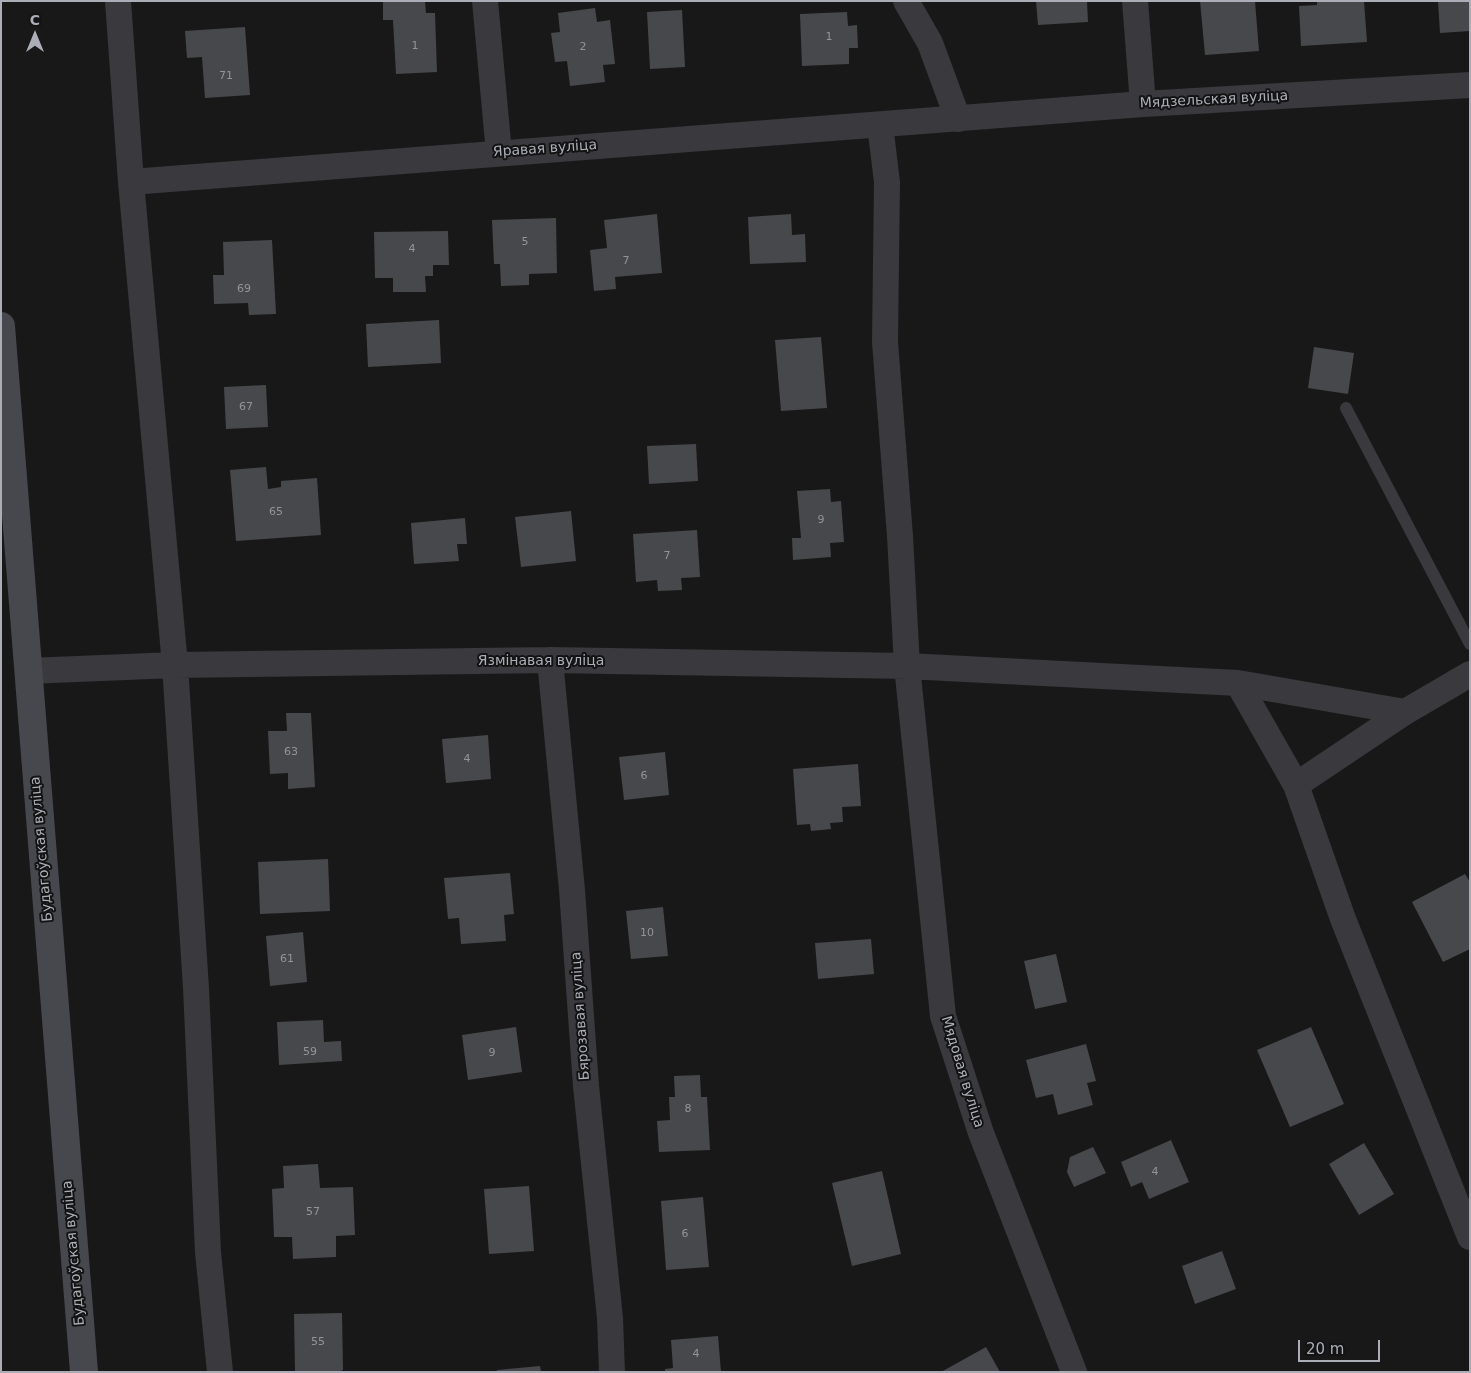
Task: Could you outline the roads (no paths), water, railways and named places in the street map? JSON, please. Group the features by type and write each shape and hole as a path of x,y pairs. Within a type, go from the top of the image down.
{"street":[{"path":"118,1 131,182 175,665 196,988 208,1252 220,1372"},
{"path":"485,1 499,153"},
{"path":"906,1 930,43 958,119"},
{"path":"1135,1 1143,104"},
{"name":"Мядзельская вуліца","path":"958,119 1143,104 1470,85"},
{"name":"Яравая вуліца","path":"131,182 958,119"},
{"name":"Мядовая вуліца","path":"880,125 887,182 885,342 900,536 907,666 943,1016 981,1133 1074,1372"},
{"name":"Будагоўская вуліца","path":"1,326 84,1372"},
{"name":"Язмінавая вуліца","path":"28,671 175,665 550,660 907,666 1238,683 1405,712"},
{"name":"Бярозавая вуліца","path":"550,660 572,890 586,1086 610,1318 612,1372"},
{"path":"1296,785 1405,712 1470,674"},
{"path":"1238,683 1296,785 1343,919 1463,1202 1470,1237"}],"lane":[{"path":"1346,408 1470,644"}]}
